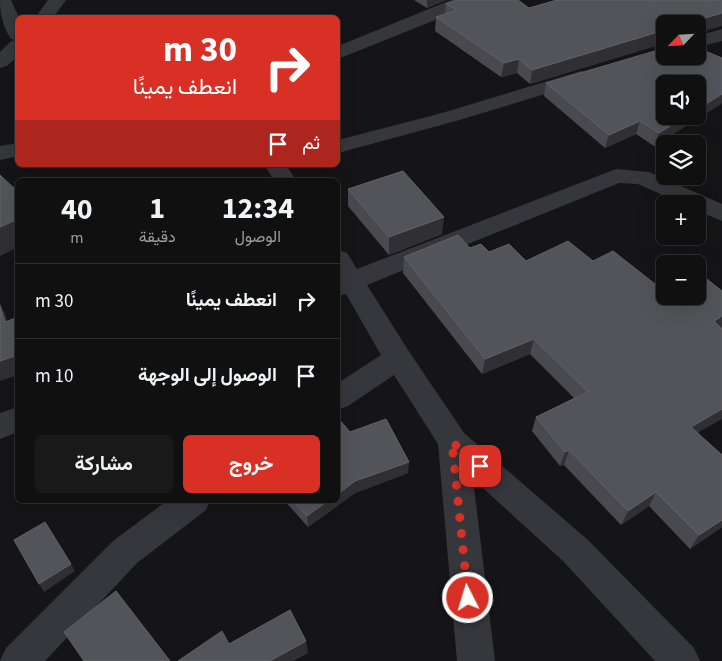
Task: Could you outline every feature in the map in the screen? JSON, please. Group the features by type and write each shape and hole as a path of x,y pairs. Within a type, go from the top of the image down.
{"street":[{"path":"2,0 15,28"},
{"path":"340,52 454,6 460,0"},
{"path":"706,40 722,35"},
{"path":"0,62 15,48"},
{"path":"340,146 450,117 599,71"},
{"path":"0,153 15,150"},
{"path":"276,167 284,178"},
{"path":"681,661 576,551 452,442 342,276 432,248 616,176 641,177 665,186 722,213"},
{"path":"340,397 398,358"},
{"path":"0,426 15,420"},
{"path":"452,442 476,661"},
{"path":"19,661 125,552 190,503"}],"building":[{"path":"457,0 518,0 529,8 557,0 722,0 722,13 706,18 706,15 656,15 656,33 532,70 519,59 504,63 436,17 457,10 446,4"},
{"path":"656,51 656,65 706,65 706,51 722,58 722,94 706,104 706,75 656,75 656,125 672,125 659,133 640,121 609,135 546,83"},
{"path":"403,171 444,217 389,237 348,189"},
{"path":"0,175 15,189 15,220 0,227"},
{"path":"458,235 470,248 481,244 489,252 509,244 526,261 568,241 593,261 613,251 656,284 656,305 706,305 706,278 722,291 722,316 714,321 722,329 722,409 691,427 722,455 722,520 699,535 656,492 628,511 569,450 565,452 536,417 588,392 534,339 485,359 404,257"},
{"path":"0,306 5,322 15,318 15,356 0,361"},
{"path":"386,419 409,462 355,481 340,492 340,420 350,432"},
{"path":"295,503 325,503 307,516"},
{"path":"45,522 71,564 39,584 14,540"},
{"path":"116,591 170,661 84,661 64,632"},
{"path":"290,610 306,641 270,661 178,661 222,631 229,644"}],"route":[{"path":"468,598 452,442 480,466"}]}
